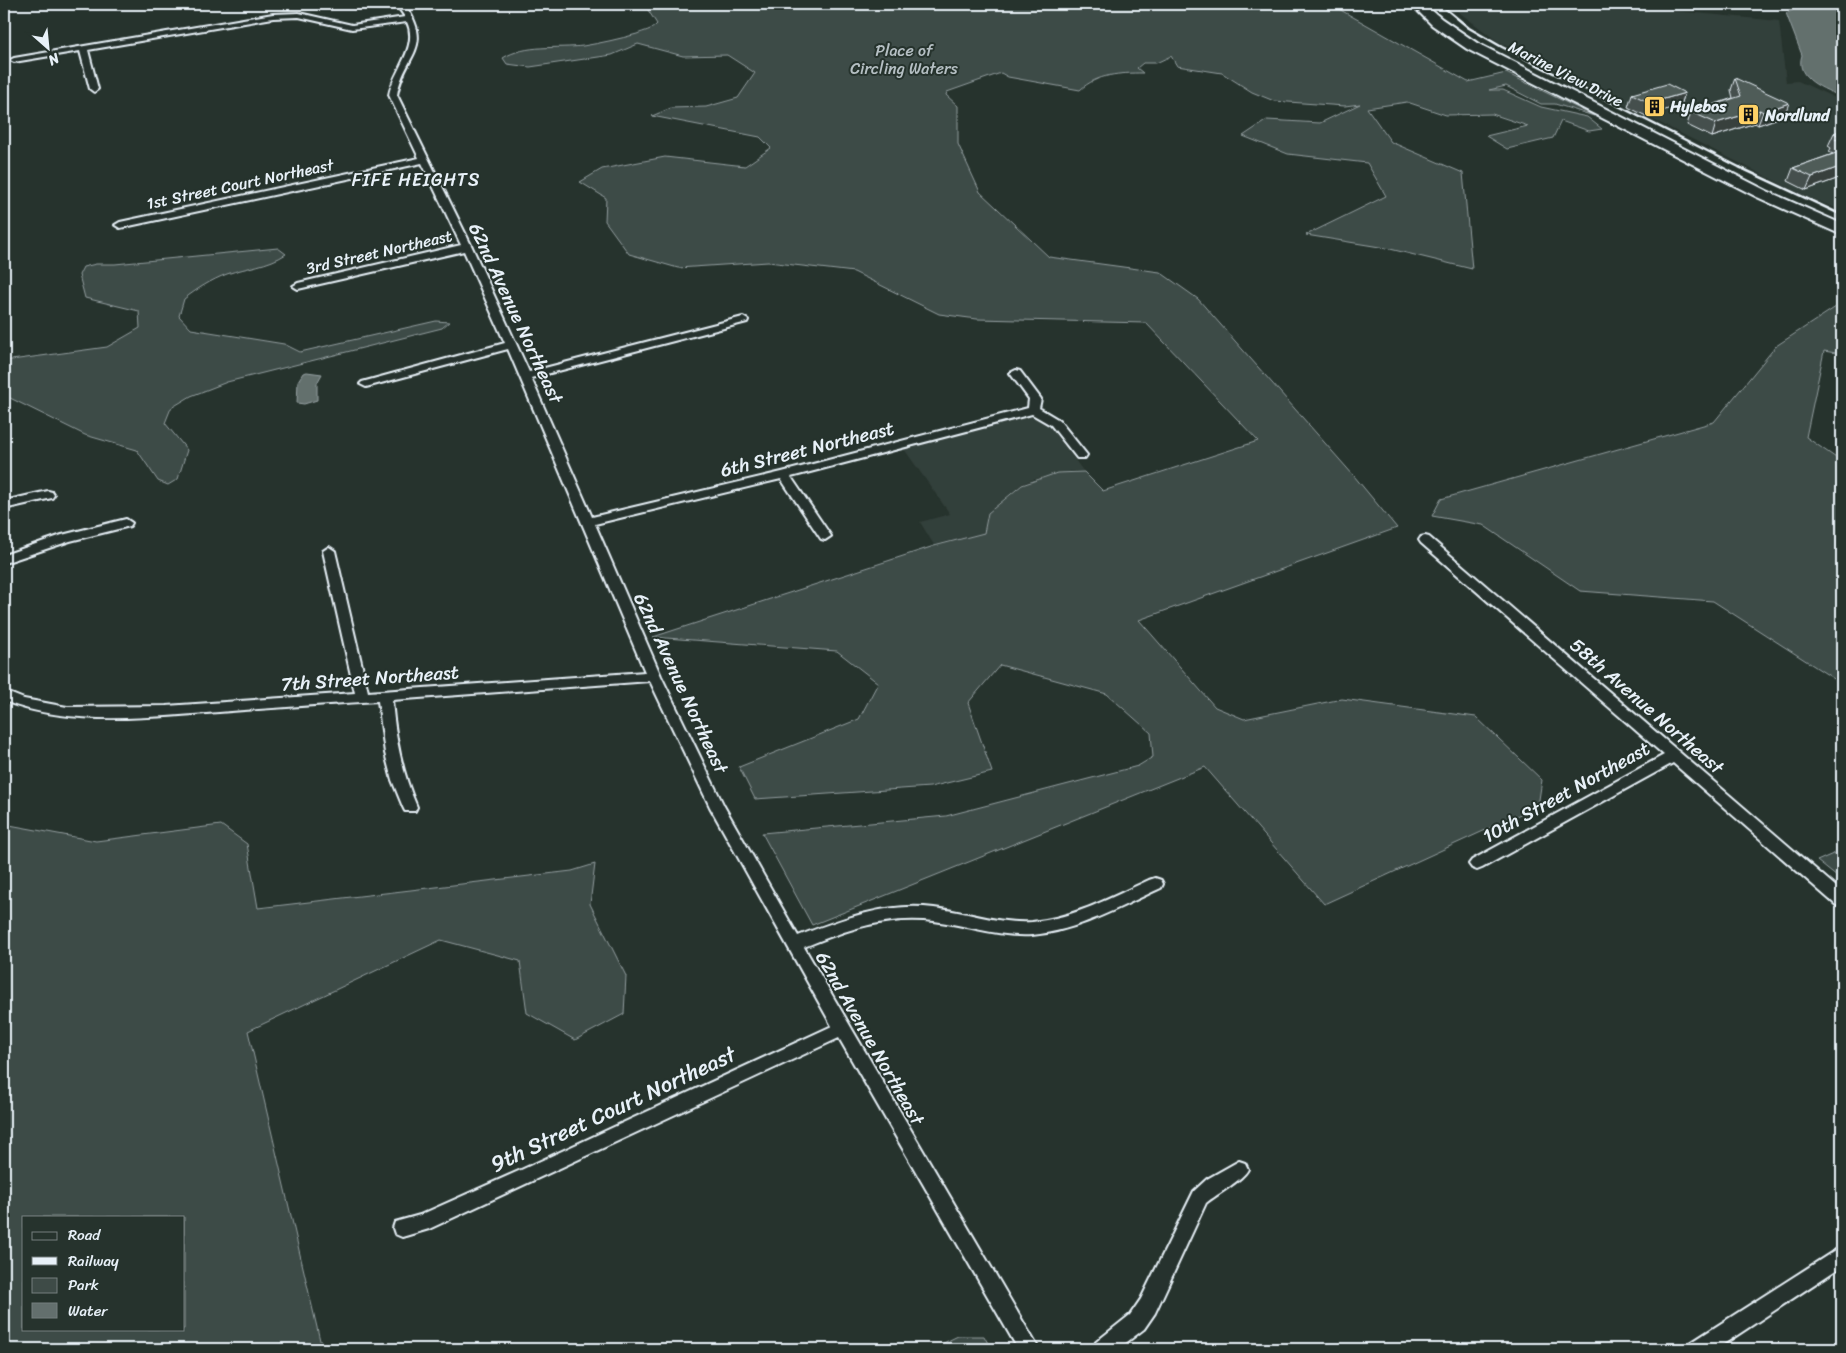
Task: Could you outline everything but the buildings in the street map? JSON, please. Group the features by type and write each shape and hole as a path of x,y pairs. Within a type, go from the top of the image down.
{"main road":[{"name":"Marine View Drive","path":"1417,4 1437,22 1472,46 1762,194 1842,230"},
{"name":"Marine View Drive","path":"1428,4 1465,33 1496,51 1793,200 1842,221"}],"street":[{"name":"62nd Avenue Northeast","path":"400,4 414,28 414,40 408,58 394,84 393,95 467,247 525,376 654,676 717,806 842,1029 1029,1349"},
{"path":"14,60 282,14 312,17 336,25 352,27 409,19"},
{"path":"83,48 94,89"},
{"name":"1st Street Court Northeast","path":"120,225 424,160"},
{"name":"3rd Street Northeast","path":"298,286 467,247"},
{"path":"525,376 743,320"},
{"path":"366,384 511,346"},
{"path":"1016,373 1035,399 1036,403 1033,410 1042,412 1056,421 1081,455"},
{"name":"6th Street Northeast","path":"589,522 784,475 1033,410"},
{"path":"784,475 825,536"},
{"path":"4,505 48,495"},
{"path":"4,558 66,538 126,523"},
{"name":"58th Avenue Northeast","path":"1425,540 1842,901"},
{"path":"329,551 363,698"},
{"name":"7th Street Northeast","path":"4,696 52,710 89,713 189,710 654,676"},
{"path":"386,695 386,723 398,783 410,807"},
{"name":"10th Street Northeast","path":"1477,864 1674,756"},
{"path":"795,944 862,918 889,914 920,913 1014,928 1051,925 1070,920 1155,884"},
{"name":"9th Street Court Northeast","path":"402,1228 422,1223 527,1176 842,1029"},
{"path":"1103,1349 1137,1322 1148,1306 1200,1197 1213,1185 1238,1169"},
{"path":"1699,1349 1842,1255"}],"shaded area":[{"path":"1448,4 1602,4 1779,21 1786,82 1798,81 1842,101 1842,211 1803,195 1497,41"},
{"path":"1028,416 1044,419 1084,472 1073,471 1035,479 1022,484 988,513 984,533 934,545 920,522 950,514 904,449"}],"green space":[{"name":"Place of Circling Waters","path":"644,4 1330,4 1468,82 1506,73 1594,116 1555,104 1541,104 1506,86 1489,90 1503,90 1541,107 1587,117 1602,129 1589,131 1561,121 1553,138 1507,149 1486,136 1528,126 1492,114 1446,115 1407,102 1367,108 1391,142 1463,173 1472,269 1386,248 1306,235 1386,196 1367,163 1288,154 1243,136 1267,120 1320,123 1360,104 1345,106 1274,101 1252,92 1222,73 1177,66 1171,56 1156,63 1143,63 1137,68 1143,73 1117,74 1101,78 1080,90 1008,77 1001,73 947,92 946,95 958,106 958,144 980,192 1049,257 1160,272 1198,299 1354,476 1397,528 1139,620 1215,707 1244,719 1342,699 1476,717 1542,780 1538,806 1324,904 1205,767 812,925 762,833 946,816 1138,766 1153,757 1151,733 1107,694 1000,665 968,703 992,772 930,787 755,799 739,767 859,719 878,683 837,651 653,637 934,546 984,533 988,513 1022,485 1057,473 1084,472 1103,491 1258,441 1146,323 977,319 939,314 854,272 768,262 678,268 629,254 605,221 606,198 580,182 602,169 665,157 745,166 771,148 760,137 652,116 671,108 706,107 738,98 755,73 727,55 683,56 638,44 612,55 530,67 507,64 503,58 531,49 583,46 624,38 648,30 657,24"},
{"path":"278,248 286,254 265,264 221,276 194,292 184,299 179,316 191,329 284,344 300,352 436,321 449,322 442,328 227,382 191,396 171,408 165,423 187,450 178,479 168,485 158,481 137,450 85,435 4,395 4,361 107,347 140,328 139,311 85,298 79,275 83,267 96,264 115,264"},
{"path":"1842,303 1842,354 1824,351 1806,437 1842,462 1842,684 1713,601 1580,591 1483,525 1432,516 1441,499 1714,422 1776,346"},
{"path":"4,824 96,841 221,825 247,844 258,908 572,871 595,864 590,904 626,976 624,1014 575,1040 527,1013 520,961 441,940 248,1031 322,1349 4,1349"},
{"path":"1842,850 1842,881 1817,861"},
{"path":"958,1336 984,1336 991,1349 931,1349"}],"water":[{"path":"1787,4 1842,4 1842,97 1820,87 1802,71 1802,55 1786,13 1793,10"},
{"path":"303,373 322,374 317,383 317,400 304,404 297,403 298,381"}],"railway":[{"path":"1440,4 1469,28 1502,47 1739,167 1842,215"}],"place":[{"name":"Hylebos","path":"1654,106"},
{"name":"Nordlund","path":"1749,115"}],"district":[{"name":"FIFE HEIGHTS","path":"416,180"}]}
